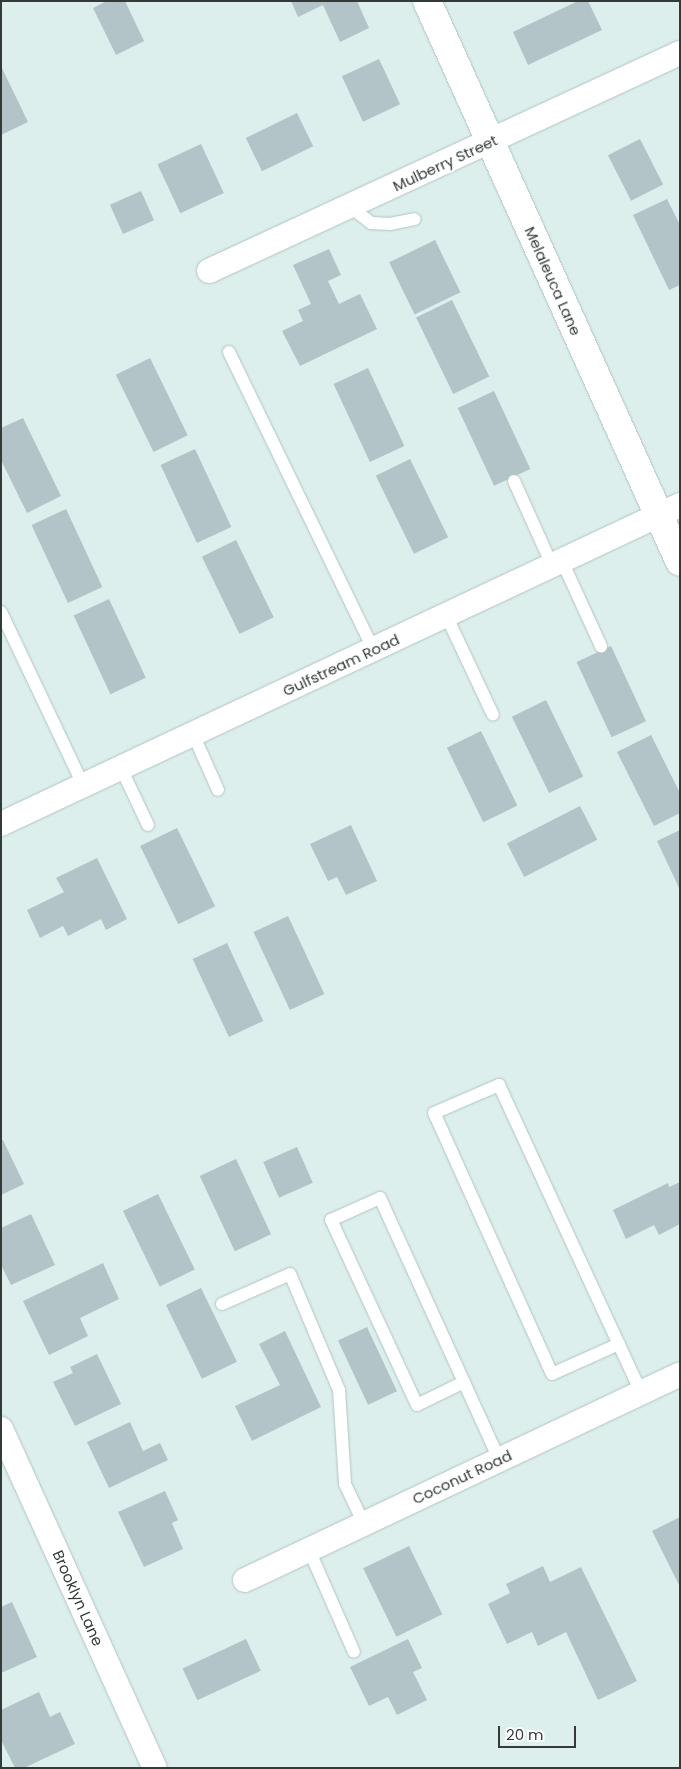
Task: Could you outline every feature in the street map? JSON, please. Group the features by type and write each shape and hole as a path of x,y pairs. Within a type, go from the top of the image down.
{"street":[{"name":"Melaleuca Lane","path":"427,1 490,142 669,510 680,562"},
{"name":"Mulberry Street","path":"209,271 680,53"},
{"name":"Gulfstream Road","path":"1,824 669,510"},
{"name":"Coconut Road","path":"245,1580 680,1374"},
{"name":"Brooklyn Lane","path":"1,1429 154,1768"}],"lane":[{"path":"350,207 371,223 390,224 414,219"},
{"path":"229,352 373,649"},
{"path":"514,481 601,646"},
{"path":"1,612 83,785"},
{"path":"446,615 493,715"},
{"path":"193,734 218,790"},
{"path":"121,768 148,825"},
{"path":"619,1344 552,1374 434,1113 499,1085 619,1344 641,1392"},
{"path":"464,1382 417,1405 331,1220 380,1198 500,1459"},
{"path":"222,1304 290,1274 339,1390 345,1484 364,1524"},
{"path":"309,1550 354,1652"}],"building":[{"path":"107,1 125,1 144,41 116,55 93,8"},
{"path":"291,1 357,1 369,28 340,42 323,5 298,17"},
{"path":"578,1 588,1 602,30 528,65 513,32"},
{"path":"379,59 400,104 363,122 342,76"},
{"path":"1,66 28,122 1,135"},
{"path":"297,113 313,146 262,171 246,138"},
{"path":"640,139 663,184 631,201 608,155"},
{"path":"201,144 224,193 180,213 157,164"},
{"path":"141,191 154,220 123,234 110,205"},
{"path":"667,199 680,225 680,285 669,290 633,215"},
{"path":"435,240 460,292 415,314 389,262"},
{"path":"329,249 341,275 328,281 339,304 360,294 377,329 300,366 282,331 303,321 298,310 311,304 293,265"},
{"path":"452,300 489,376 453,394 416,318"},
{"path":"150,358 188,435 154,452 116,375"},
{"path":"368,368 404,446 370,462 334,384"},
{"path":"494,391 530,469 494,486 458,408"},
{"path":"23,418 61,496 27,513 1,460 1,428"},
{"path":"195,449 231,527 197,543 161,465"},
{"path":"410,459 448,537 414,554 376,476"},
{"path":"66,509 102,587 68,603 32,525"},
{"path":"236,540 274,617 240,634 202,557"},
{"path":"109,599 146,678 110,694 74,615"},
{"path":"611,646 646,721 612,737 577,662"},
{"path":"546,700 583,776 549,793 512,717"},
{"path":"481,731 517,806 483,822 447,748"},
{"path":"651,735 680,793 680,813 654,826 617,752"},
{"path":"580,806 597,840 524,877 507,843"},
{"path":"351,825 377,881 346,895 337,877 328,881 310,844"},
{"path":"177,828 215,906 178,924 140,846"},
{"path":"680,830 680,890 657,841"},
{"path":"97,858 127,919 106,930 101,919 68,936 63,926 40,938 27,910 64,892 56,878"},
{"path":"288,916 324,994 290,1010 254,932"},
{"path":"227,943 263,1021 229,1037 193,959"},
{"path":"1,1140 3,1140 24,1184 1,1195"},
{"path":"297,1147 313,1183 279,1198 263,1162"},
{"path":"236,1159 271,1234 235,1251 200,1176"},
{"path":"680,1182 680,1224 659,1235 654,1225 626,1239 613,1210 668,1183 669,1187"},
{"path":"158,1194 195,1269 160,1287 123,1211"},
{"path":"31,1214 55,1265 11,1285 1,1265 1,1228"},
{"path":"103,1263 119,1299 80,1318 88,1336 49,1355 23,1301"},
{"path":"201,1288 237,1362 202,1379 166,1305"},
{"path":"367,1327 397,1391 368,1405 338,1341"},
{"path":"285,1331 321,1407 252,1441 235,1406 280,1385 259,1344"},
{"path":"97,1354 121,1404 75,1426 53,1382 73,1373 70,1367"},
{"path":"130,1422 143,1451 160,1443 168,1460 109,1488 87,1442"},
{"path":"165,1491 178,1520 172,1523 183,1549 144,1567 118,1512"},
{"path":"680,1517 680,1587 652,1531"},
{"path":"409,1546 442,1614 396,1637 363,1568"},
{"path":"543,1566 550,1582 581,1567 637,1681 598,1700 566,1632 538,1646 532,1632 507,1644 488,1604 510,1593 506,1584"},
{"path":"12,1602 37,1657 1,1673 1,1607"},
{"path":"246,1639 261,1671 197,1700 183,1669"},
{"path":"408,1639 422,1668 413,1672 427,1700 397,1715 388,1697 369,1706 350,1667"},
{"path":"39,1692 50,1717 60,1712 75,1744 24,1768 15,1768 1,1740 1,1710"}]}
